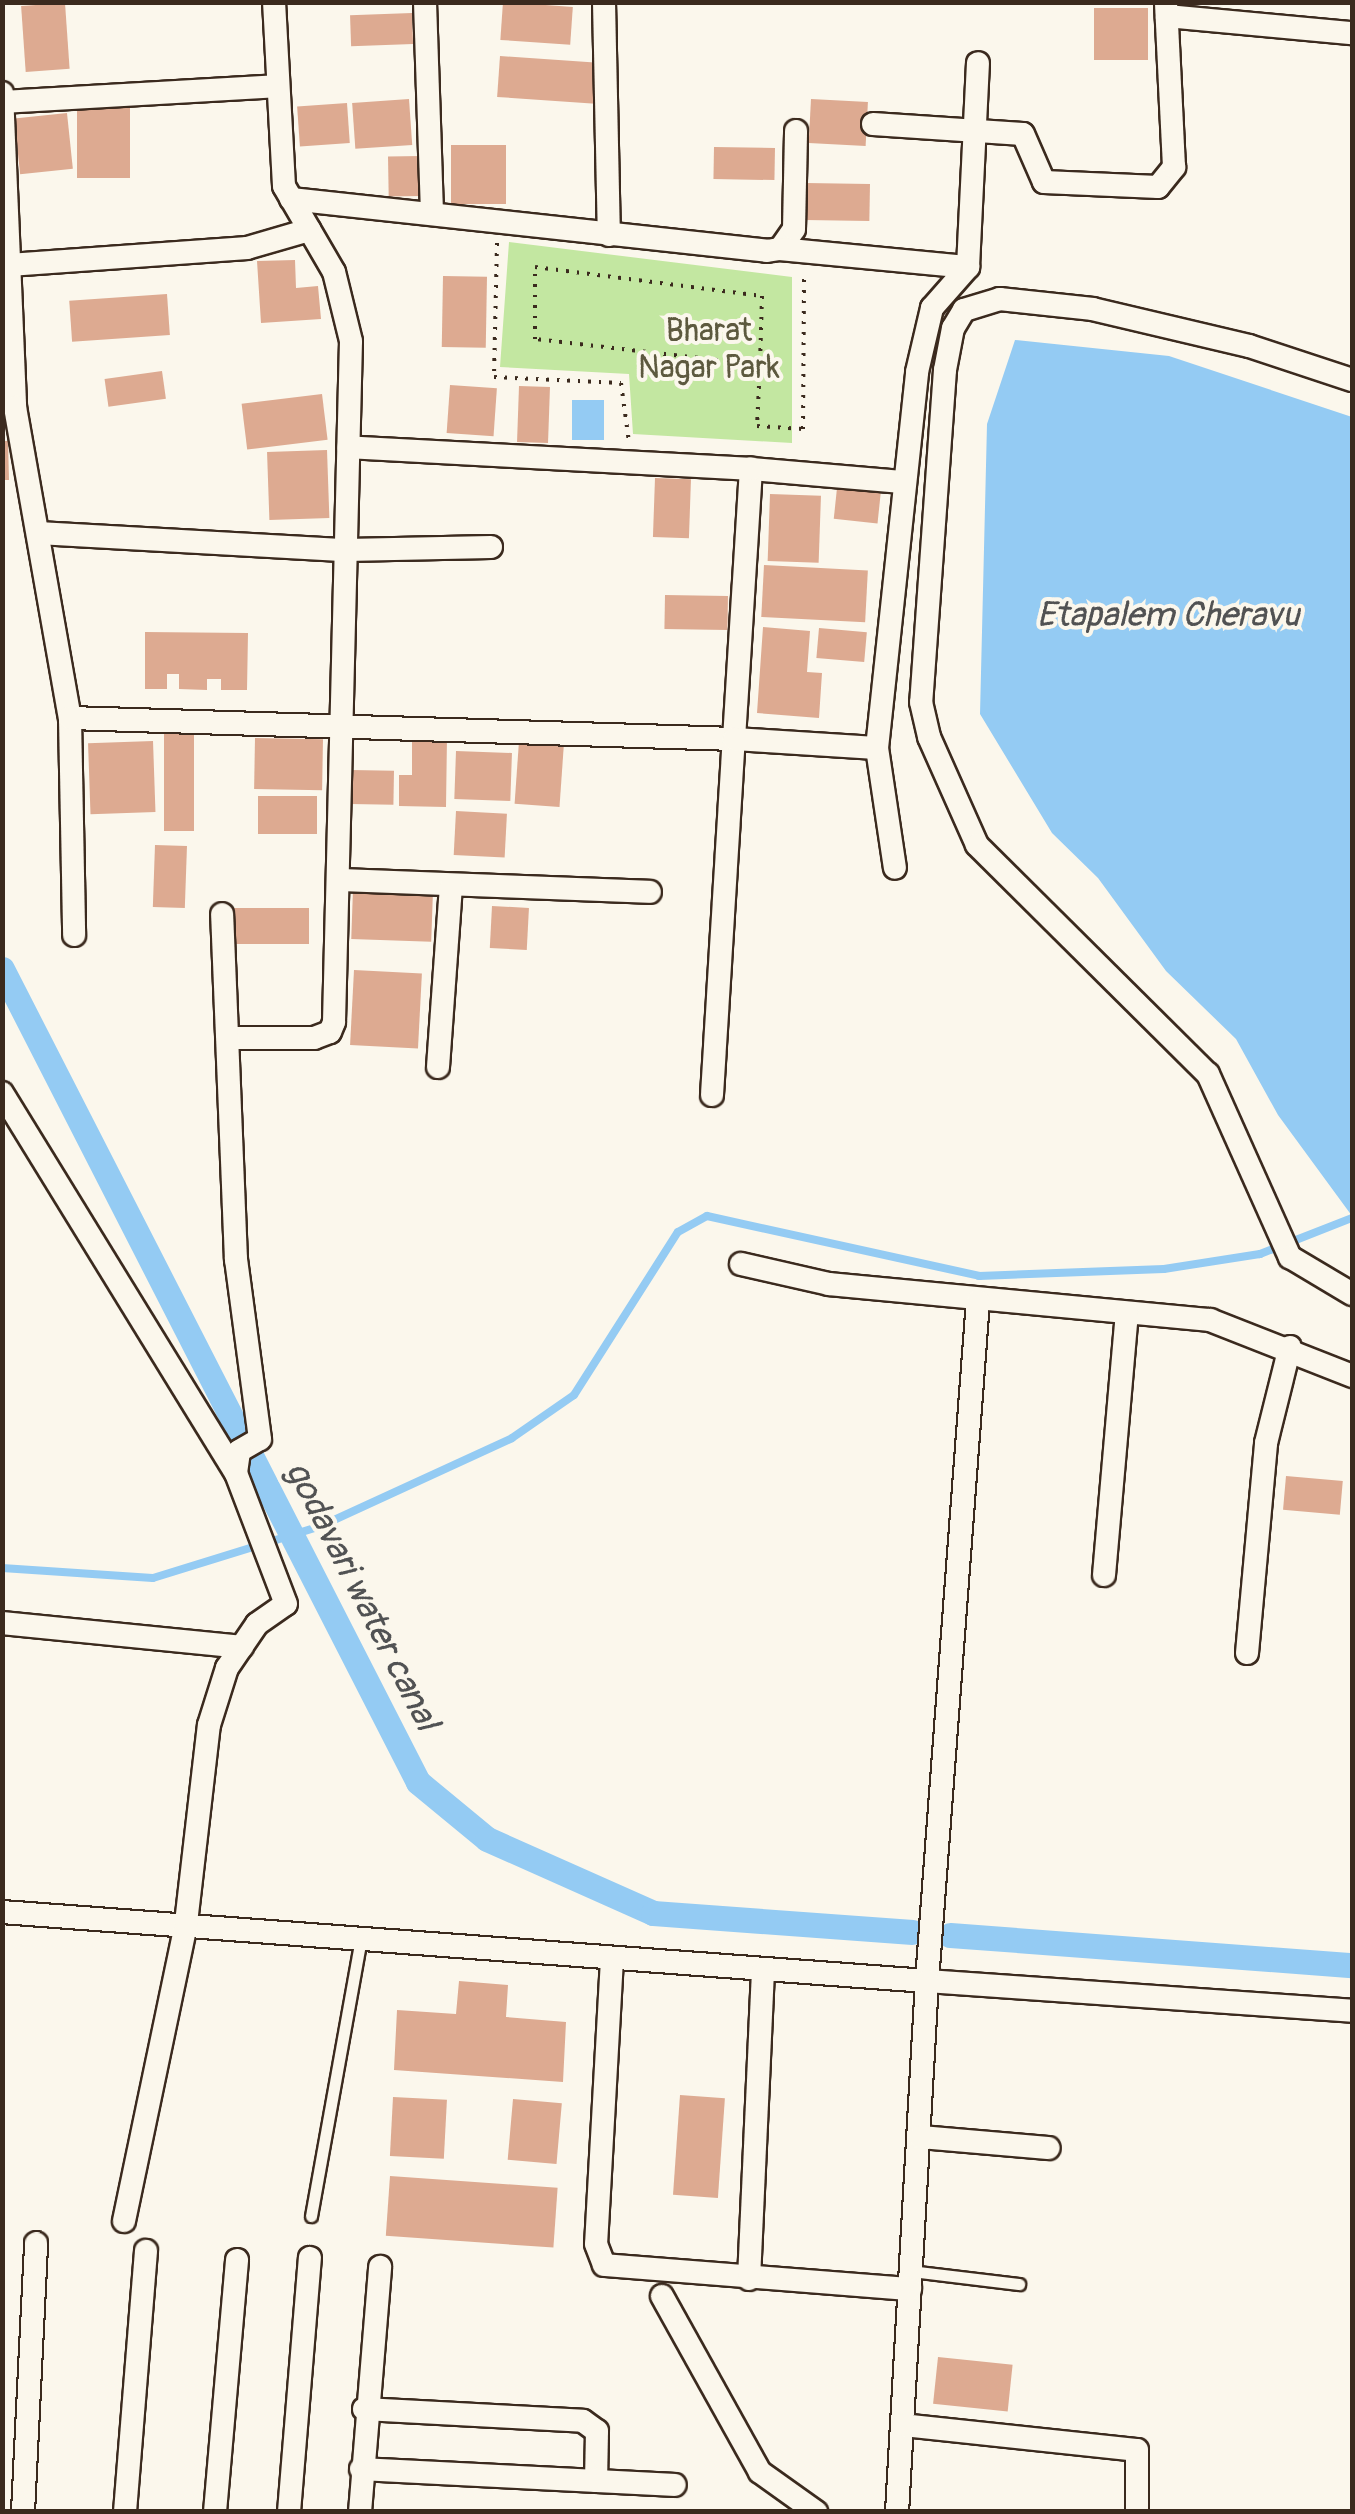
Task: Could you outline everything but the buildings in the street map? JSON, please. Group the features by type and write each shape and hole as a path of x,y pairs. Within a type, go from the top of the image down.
{"street":[{"path":"228,1038 330,1032 339,880 351,341 334,272 284,186 274,2"},
{"path":"425,2 432,210"},
{"path":"604,2 608,235"},
{"path":"873,124 1022,134 1044,182 1166,184 1174,167 1166,9 1287,14 1352,33"},
{"path":"895,868 877,748 902,482 932,308 968,266 978,63"},
{"path":"3,102 278,86"},
{"path":"2,93 9,265 9,407 38,533 70,718 74,935"},
{"path":"783,259 794,229 796,131"},
{"path":"291,199 432,210 783,259 968,266"},
{"path":"9,265 247,248 310,230"},
{"path":"1352,380 1249,346 1094,309 1000,299 964,310 952,328 945,370 921,702 929,738 977,846 1208,1074 1290,1256 1352,1294"},
{"path":"349,447 751,469 902,482"},
{"path":"712,1095 751,469"},
{"path":"38,533 346,550 491,546"},
{"path":"70,718 344,724 877,748"},
{"path":"339,880 650,892"},
{"path":"438,1067 451,885"},
{"path":"124,2221 186,1924 210,1725 227,1668 257,1624 286,1604 245,1454 222,914"},
{"path":"2,1093 245,1454"},
{"path":"741,1264 829,1284 978,1302 1210,1320 1290,1348 1352,1376"},
{"path":"897,2512 927,1981 978,1302"},
{"path":"1104,1575 1127,1313"},
{"path":"1247,1653 1266,1443 1290,1348"},
{"path":"2,1623 242,1647"},
{"path":"2,1912 1352,2011"},
{"path":"612,1959 599,2256 612,2270 749,2279 910,2280"},
{"path":"749,2279 764,1969"},
{"path":"920,2136 1049,2148"},
{"path":"23,2512 36,2243"},
{"path":"126,2512 146,2251"},
{"path":"289,2512 310,2258"},
{"path":"215,2512 237,2260"},
{"path":"360,2512 364,2408 380,2267"},
{"path":"662,2296 760,2472 816,2512"},
{"path":"364,2408 583,2422 597,2431 596,2482"},
{"path":"903,2425 1137,2450 1136,2512"},
{"path":"361,2469 676,2485"}],"lane":[{"path":"311,2216 370,1938"},
{"path":"910,2280 1020,2284"}],"path":[{"path":"498,220 494,378 621,384 629,445 648,446"},
{"path":"760,366 535,339 534,268 762,296 760,366 757,426 803,430 804,272 783,259"}],"green space":[{"name":"Bharat Nagar Park","path":"509,242 792,277 792,443 633,434 629,374 500,367"}],"water":[{"name":"Etapalem Cheravu","path":"1015,340 1169,356 1352,417 1352,1216 1278,1115 1236,1039 1166,971 1098,878 1052,833 980,714 987,424"},
{"path":"572,400 604,400 604,440 572,440"}],"waterway":[{"name":"godavari water canal","path":"2,969 418,1782 487,1839 653,1913 912,1932"},
{"path":"2,1568 153,1578 321,1526 512,1438 574,1395 678,1232 707,1216 979,1276 1164,1269 1260,1254 1352,1218"},
{"path":"950,1935 1352,1965"}]}
